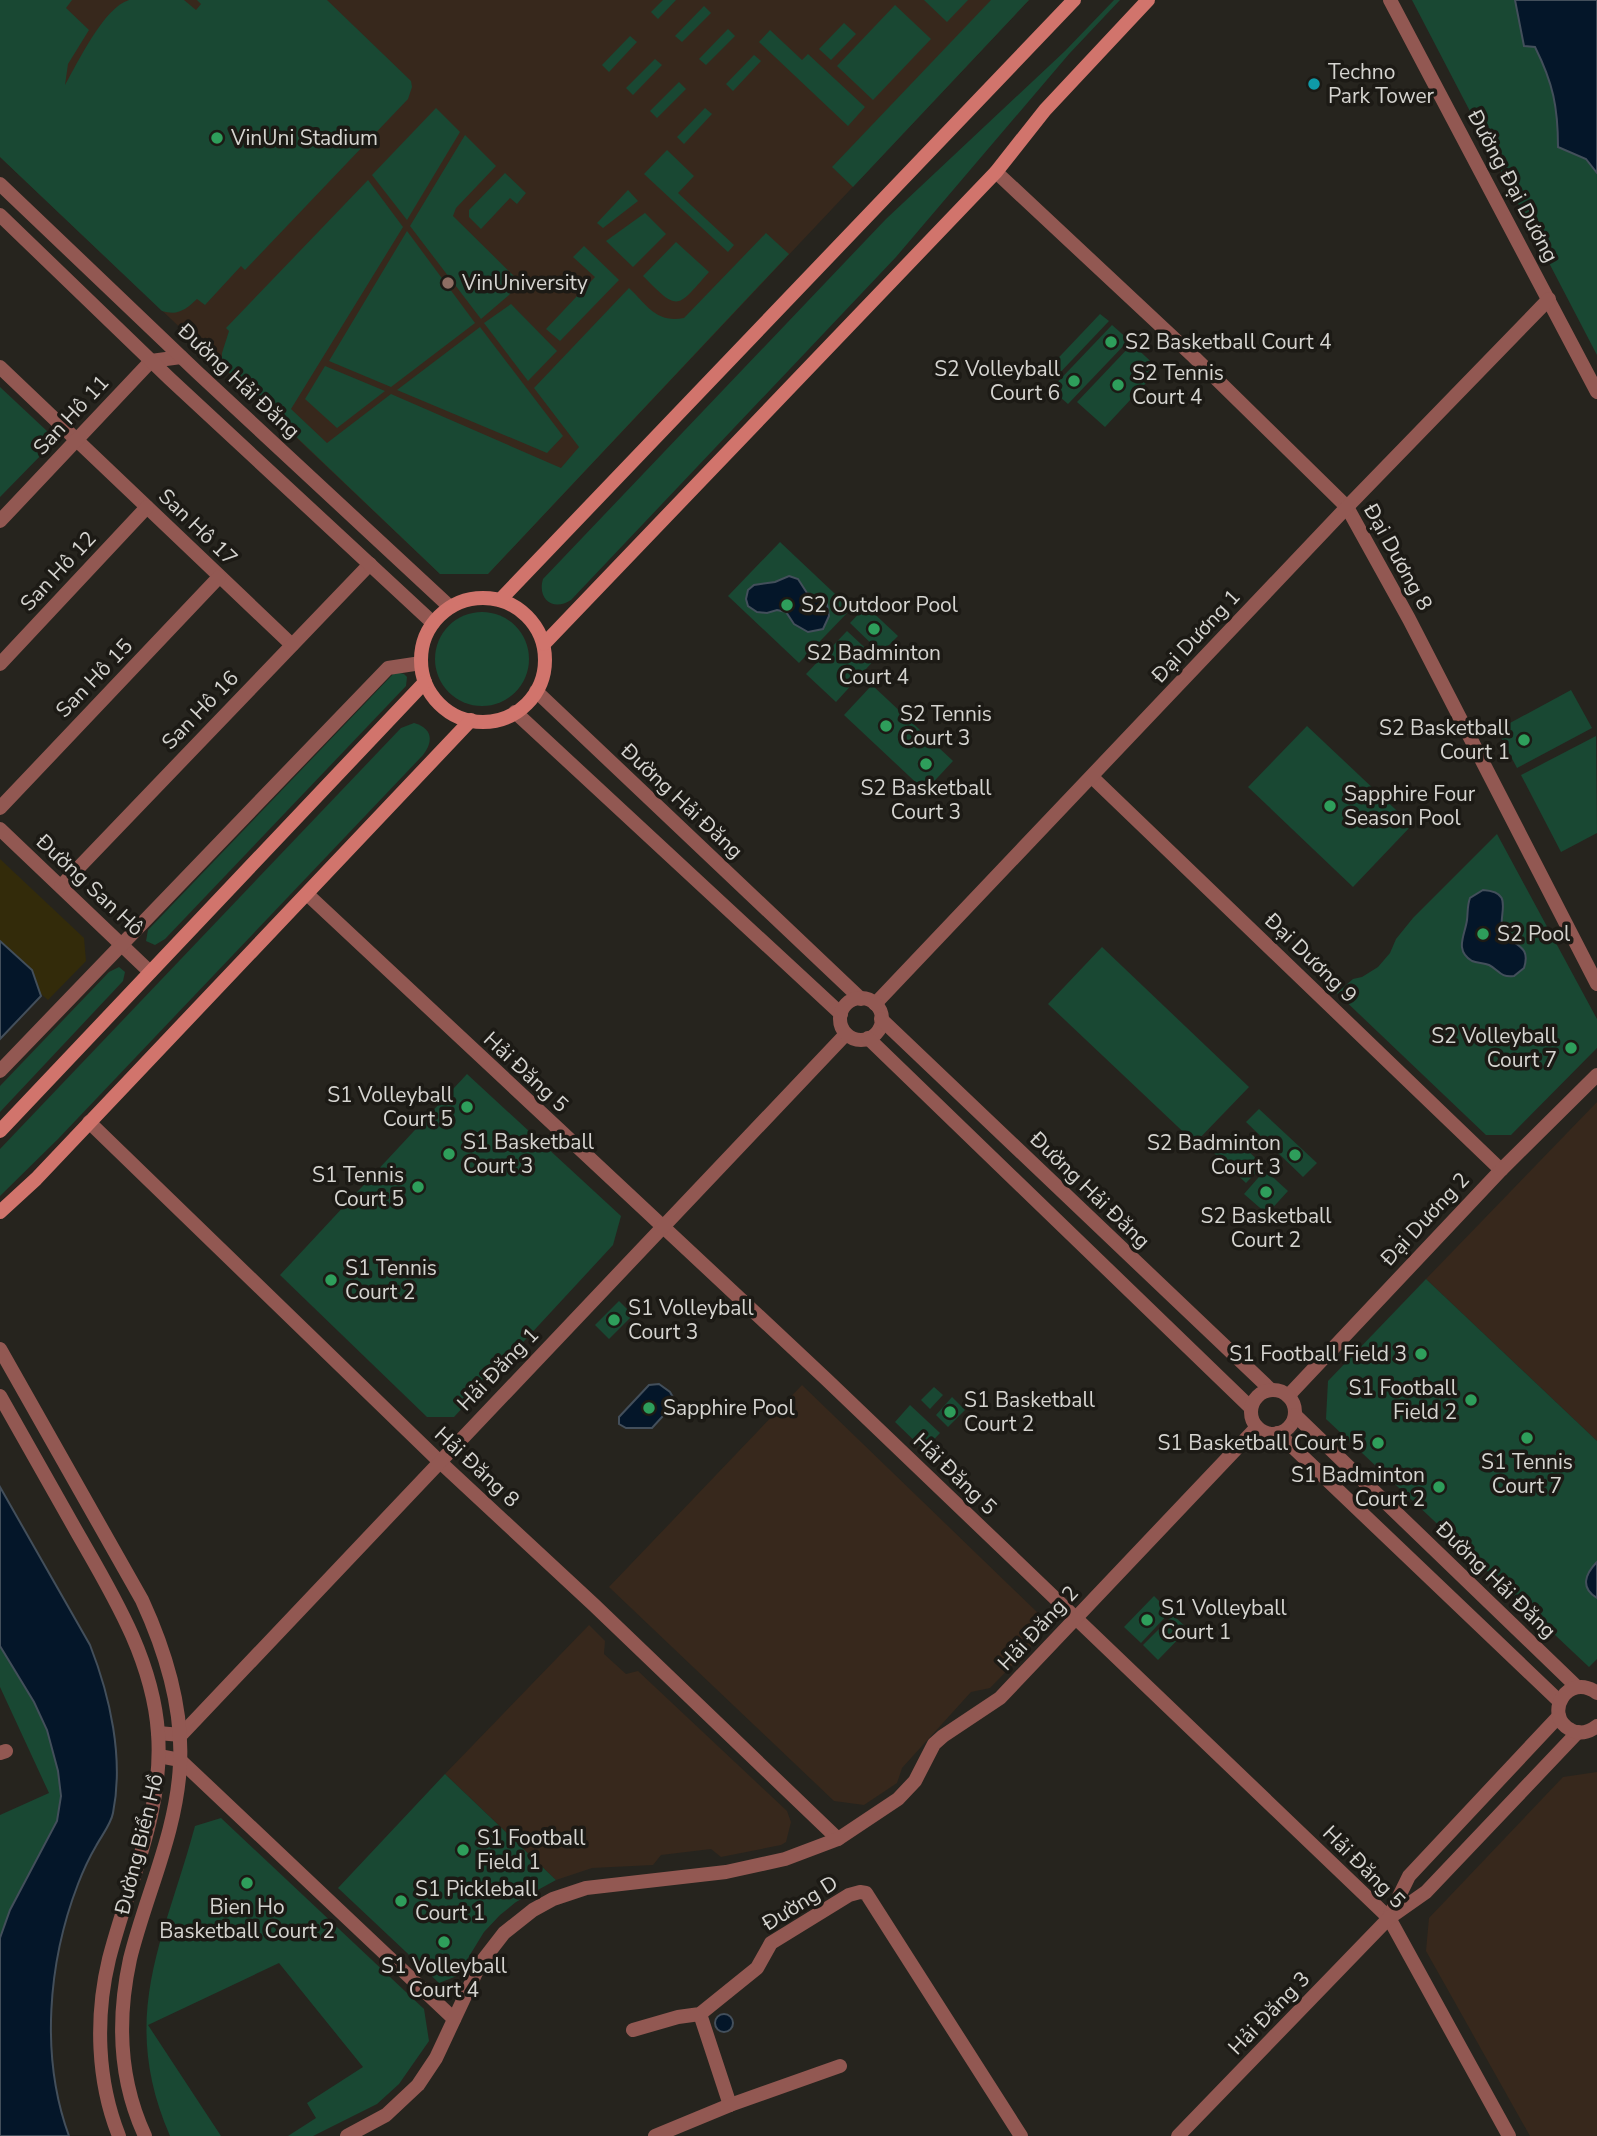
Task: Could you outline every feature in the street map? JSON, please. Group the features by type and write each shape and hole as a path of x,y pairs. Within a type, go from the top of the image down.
{"main road":[{"path":"500,600 1074,0"},
{"path":"544,644 996,172 1045,110 1148,0"},
{"path":"466,600 500,600 518,609 527,618 544,644 542,675 536,691 527,703 514,712 499,719 471,720 452,713 440,704 425,682 421,663 422,648 433,623 450,607 466,600"},
{"path":"0,1131 425,682"},
{"path":"0,1212 36,1179 471,720"}],"street":[{"name":"Đường Đại Dương","path":"1391,0 1597,392"},
{"name":"Đại Dương 8","path":"996,172 1190,353 1347,507 1409,619 1597,984"},
{"name":"Đường Hải Đăng","path":"0,184 450,607"},
{"path":"0,215 170,379 433,623"},
{"name":"Đại Dương 1","path":"875,1004 1347,507 1549,299"},
{"path":"151,360 181,356"},
{"path":"170,379 181,356"},
{"name":"San Hô 11","path":"0,520 151,360"},
{"name":"San Hô 17","path":"0,367 292,645"},
{"name":"San Hô 12","path":"0,664 147,507"},
{"name":"San Hô 16","path":"61,886 370,564"},
{"name":"San Hô 15","path":"0,808 219,577"},
{"path":"0,1071 388,667 421,663"},
{"name":"Đường Hải Đăng","path":"536,691 860,999"},
{"path":"514,712 841,1014"},
{"name":"Đại Dương 9","path":"1092,777 1501,1170"},
{"name":"Đường San Hô","path":"0,830 150,972"},
{"name":"Hải Đăng 5","path":"307,894 825,1379 1389,1918 1509,2136"},
{"path":"860,999 875,1004 881,1019 879,1029 867,1038 856,1039 846,1034 841,1026 841,1014 850,1002 860,999"},
{"name":"Đường Hải Đăng","path":"881,1019 1271,1390"},
{"name":"Hải Đăng 1","path":"181,1735 846,1034"},
{"path":"867,1038 1251,1408"},
{"name":"Đại Dương 2","path":"1288,1396 1501,1170 1597,1075"},
{"name":"Hải Đăng 8","path":"89,1122 439,1461 587,1598 838,1839"},
{"name":"Đường Biển Hồ","path":"0,1349 142,1600 157,1637 172,1687 181,1735 172,1821 131,1957 123,2009 122,2036 127,2086 145,2136"},
{"path":"1271,1390 1288,1396 1295,1415 1288,1428 1278,1433 1268,1433 1257,1427 1252,1419 1251,1408 1261,1393 1271,1390"},
{"name":"Đường Biển Hồ","path":"0,1395 125,1618 150,1690 158,1733 159,1756 150,1825 109,1961 101,2012 103,2073 120,2136"},
{"name":"Đường Hải Đăng","path":"1295,1415 1577,1687"},
{"name":"Hải Đăng 2","path":"347,2136 386,2115 418,2085 436,2058 473,1976 495,1943 524,1916 552,1899 574,1891 603,1885 743,1870 785,1859 838,1839 905,1793 934,1744 1000,1698 1257,1427"},
{"name":"Đường Hải Đăng","path":"1278,1433 1559,1709 1567,1728 1591,1731"},
{"path":"1577,1687 1597,1692"},
{"name":"Hải Đăng 3","path":"1389,1918 1409,1876 1559,1709 1564,1694 1577,1687"},
{"name":"Hải Đăng 3","path":"1178,2136 1389,1918 1426,1892 1591,1731"},
{"path":"158,1733 181,1735"},
{"path":"159,1756 180,1760 454,2020"},
{"name":"Đường D","path":"633,2030 678,2017 700,2014 757,1968 771,1943 849,1895 860,1892 866,1894 1021,2136"},
{"path":"700,2014 730,2105"},
{"path":"655,2136 730,2105 839,2066"}],"shaded area":[{"name":"VinUniversity","path":"0,0 1029,0 488,574 440,574 0,157"},
{"path":"1597,1102 1597,1441 1426,1279"},
{"path":"802,1385 1038,1613 1037,1640 990,1688 971,1692 902,1768 897,1783 864,1805 834,1801 609,1587"},
{"path":"589,1625 605,1641 604,1654 626,1674 638,1671 787,1811 791,1822 786,1842 721,1857 711,1849 661,1855 653,1865 592,1868 556,1880 445,1774"},
{"path":"1597,1772 1597,2136 1530,2136 1426,1951 1429,1918 1563,1777"}],"green space":[{"name":"VinUni Stadium","path":"0,0 72,0 66,8 89,30 68,64 65,85 101,24 110,13 129,0 184,0 196,10 201,4 197,0 327,0 411,81 412,87 408,99 245,270 241,266 205,305 197,299 182,311 162,311 0,157"},
{"path":"663,0 676,0 658,19 651,12"},
{"path":"924,0 968,0 947,22"},
{"path":"991,0 1029,0 853,187 832,167"},
{"path":"1114,0 1120,0 1069,54 896,257 571,600 558,605 548,602 542,592 543,579 886,219 1065,51"},
{"path":"1412,0 1597,0 1597,355"},
{"path":"895,5 931,39 873,100 837,66"},
{"path":"704,6 711,13 682,42 675,36"},
{"path":"844,23 856,34 831,60 819,49"},
{"path":"728,29 735,36 706,65 699,59"},
{"path":"770,30 802,60 808,54 865,107 848,126 759,42"},
{"path":"630,36 637,42 609,72 602,65"},
{"path":"754,55 761,61 733,91 726,84"},
{"path":"655,59 662,65 633,95 626,88"},
{"path":"679,82 686,89 657,118 650,111"},
{"path":"436,108 460,132 407,220 372,175"},
{"path":"705,108 712,114 684,144 677,137"},
{"path":"465,135 496,166 456,208 453,216 520,282 481,319 410,226"},
{"path":"667,150 694,176 678,193 734,245 728,252 644,174"},
{"path":"505,173 526,193 517,204 510,198 481,229 469,217 469,210"},
{"path":"368,180 403,227 291,409 327,443 391,394 561,468 579,447 534,388 629,288 653,312 666,318 684,318 766,233 789,254 488,574 440,574 222,366 222,353 229,331 226,328"},
{"path":"628,190 638,201 603,228 597,223"},
{"path":"645,213 666,234 633,267 606,241"},
{"path":"407,231 475,323 391,387 329,361"},
{"path":"676,242 709,272 690,293 677,301 664,296 643,276"},
{"path":"584,246 619,280 560,341 546,329 595,277 573,257"},
{"path":"511,304 557,351 528,381 484,323"},
{"path":"1100,314 1109,321 1053,380 1045,372"},
{"path":"1112,325 1129,340 1068,404 1051,389"},
{"path":"480,327 563,436 547,453 397,390"},
{"name":"S2 Tennis Court 4","path":"1132,344 1159,369 1105,427 1077,402"},
{"path":"325,366 385,391 337,428 305,399"},
{"path":"0,387 48,432 46,450 0,497"},
{"path":"780,542 851,609 799,663 728,596"},
{"name":"S2 Badminton Court 4","path":"866,606 898,636 881,653 850,623"},
{"path":"482,612 500,616 515,626 525,641 529,659 525,677 515,692 500,702 482,706 464,702 449,692 439,677 435,659 439,641 449,626 464,616"},
{"path":"847,631 876,658 836,702 806,674"},
{"path":"395,672 407,677 406,686 165,939 155,945 146,941 148,930"},
{"name":"S2 Tennis Court 3","path":"872,685 953,761 925,791 844,715"},
{"path":"1571,690 1592,728 1517,768 1497,730"},
{"path":"414,723 428,732 429,745 423,755 58,1139 0,1196 0,1149 401,728"},
{"name":"Sapphire Four Season Pool","path":"1307,726 1412,825 1353,887 1248,787"},
{"path":"1596,736 1597,833 1561,852 1521,775"},
{"path":"1497,834 1597,1019 1597,1048 1511,1135 1486,1135 1337,993 1353,979 1378,967 1413,918"},
{"path":"1102,947 1249,1087 1195,1143 1048,1004"},
{"path":"119,967 125,972 123,981 0,1112 0,1086 109,972"},
{"path":"467,1074 621,1216 613,1245 454,1417 427,1417 280,1275"},
{"path":"1259,1109 1317,1163 1303,1177 1246,1122"},
{"path":"1231,1135 1263,1165 1246,1183 1214,1153"},
{"name":"S2 Basketball Court 2","path":"1265,1170 1288,1191 1267,1214 1244,1194"},
{"path":"1426,1279 1597,1441 1597,1659 1589,1667 1326,1419 1328,1381"},
{"name":"S1 Volleyball Court 3","path":"619,1301 633,1315 609,1339 595,1325"},
{"path":"934,1387 943,1395 930,1409 921,1400"},
{"name":"S1 Basketball Court 2","path":"952,1397 965,1410 948,1427 936,1415"},
{"path":"910,1405 940,1433 924,1450 895,1422"},
{"name":"S1 Volleyball Court 1","path":"1154,1596 1170,1612 1141,1643 1124,1627"},
{"path":"1173,1615 1188,1629 1158,1660 1143,1645"},
{"path":"0,1646 24,1684 46,1729 60,1776 61,1799 54,1828 0,1938 0,1815 49,1793 0,1687"},
{"path":"445,1774 556,1880 516,1902 500,1915 484,1932 457,1976 439,1983 338,1888"},
{"path":"221,1818 424,2009 429,2041 399,2084 377,2104 313,2136 288,2136 316,2118 307,2103 363,2067 279,1963 148,2025 221,2136 170,2136 155,2093 148,2053 147,2016 151,1979 195,1826"}],"sand":[{"path":"0,859 84,938 86,961 48,1000 39,992 32,970 0,941"}],"water":[{"path":"1515,0 1597,0 1597,173 1586,159 1558,147 1557,120 1550,84 1535,47 1524,46"},
{"name":"S2 Outdoor Pool","path":"789,576 798,579 807,593 821,598 827,604 829,616 823,629 808,632 794,624 786,612 757,612 748,606 748,590 754,585 775,582"},
{"name":"S2 Pool","path":"1483,890 1499,894 1503,904 1502,930 1525,954 1524,968 1514,976 1506,976 1489,965 1472,961 1463,952 1462,942 1469,901"},
{"path":"0,941 32,970 41,996 0,1039"},
{"name":"Sapphire Pool","path":"659,1384 670,1392 674,1399 673,1405 652,1428 626,1428 619,1424 619,1417 649,1385"},
{"path":"0,1487 90,1645 104,1685 116,1749 116,1792 112,1817 78,1884 60,1945 54,1977 51,2042 54,2074 69,2136 0,2136 0,1938 10,1910 57,1821 61,1796 58,1771 47,1730 34,1702 0,1646"},
{"path":"1597,1562 1597,1598 1588,1590 1586,1581"},
{"path":"720,2014 728,2014 733,2023 731,2030 720,2032 715,2027 715,2019"}],"place":[{"name":"Techno Park Tower","path":"1314,84"},
{"name":"VinUni Stadium","path":"217,138"},
{"name":"VinUniversity","path":"448,283"},
{"name":"S2 Basketball Court 4","path":"1111,342"},
{"name":"S2 Volleyball Court 6","path":"1074,381"},
{"name":"S2 Tennis Court 4","path":"1118,385"},
{"name":"S2 Outdoor Pool","path":"787,605"},
{"name":"S2 Badminton Court 4","path":"874,629"},
{"name":"S2 Tennis Court 3","path":"886,726"},
{"name":"S2 Basketball Court 1","path":"1524,740"},
{"name":"S2 Basketball Court 3","path":"926,764"},
{"name":"Sapphire Four Season Pool","path":"1330,806"},
{"name":"S2 Pool","path":"1483,934"},
{"name":"S2 Volleyball Court 7","path":"1571,1048"},
{"name":"S1 Volleyball Court 5","path":"467,1107"},
{"name":"S1 Basketball Court 3","path":"449,1154"},
{"name":"S2 Badminton Court 3","path":"1295,1155"},
{"name":"S1 Tennis Court 5","path":"418,1187"},
{"name":"S2 Basketball Court 2","path":"1266,1192"},
{"name":"S1 Tennis Court 2","path":"331,1280"},
{"name":"S1 Volleyball Court 3","path":"614,1320"},
{"name":"S1 Football Field 3","path":"1421,1354"},
{"name":"S1 Football Field 2","path":"1471,1400"},
{"name":"Sapphire Pool","path":"649,1408"},
{"name":"S1 Basketball Court 2","path":"950,1412"},
{"name":"S1 Tennis Court 7","path":"1527,1438"},
{"name":"S1 Basketball Court 5","path":"1378,1443"},
{"name":"S1 Badminton Court 2","path":"1439,1487"},
{"name":"S1 Volleyball Court 1","path":"1147,1620"},
{"name":"S1 Football Field 1","path":"463,1850"},
{"name":"Bien Ho Basketball Court 2","path":"247,1883"},
{"name":"S1 Pickleball Court 1","path":"401,1901"},
{"name":"S1 Volleyball Court 4","path":"444,1942"}]}
